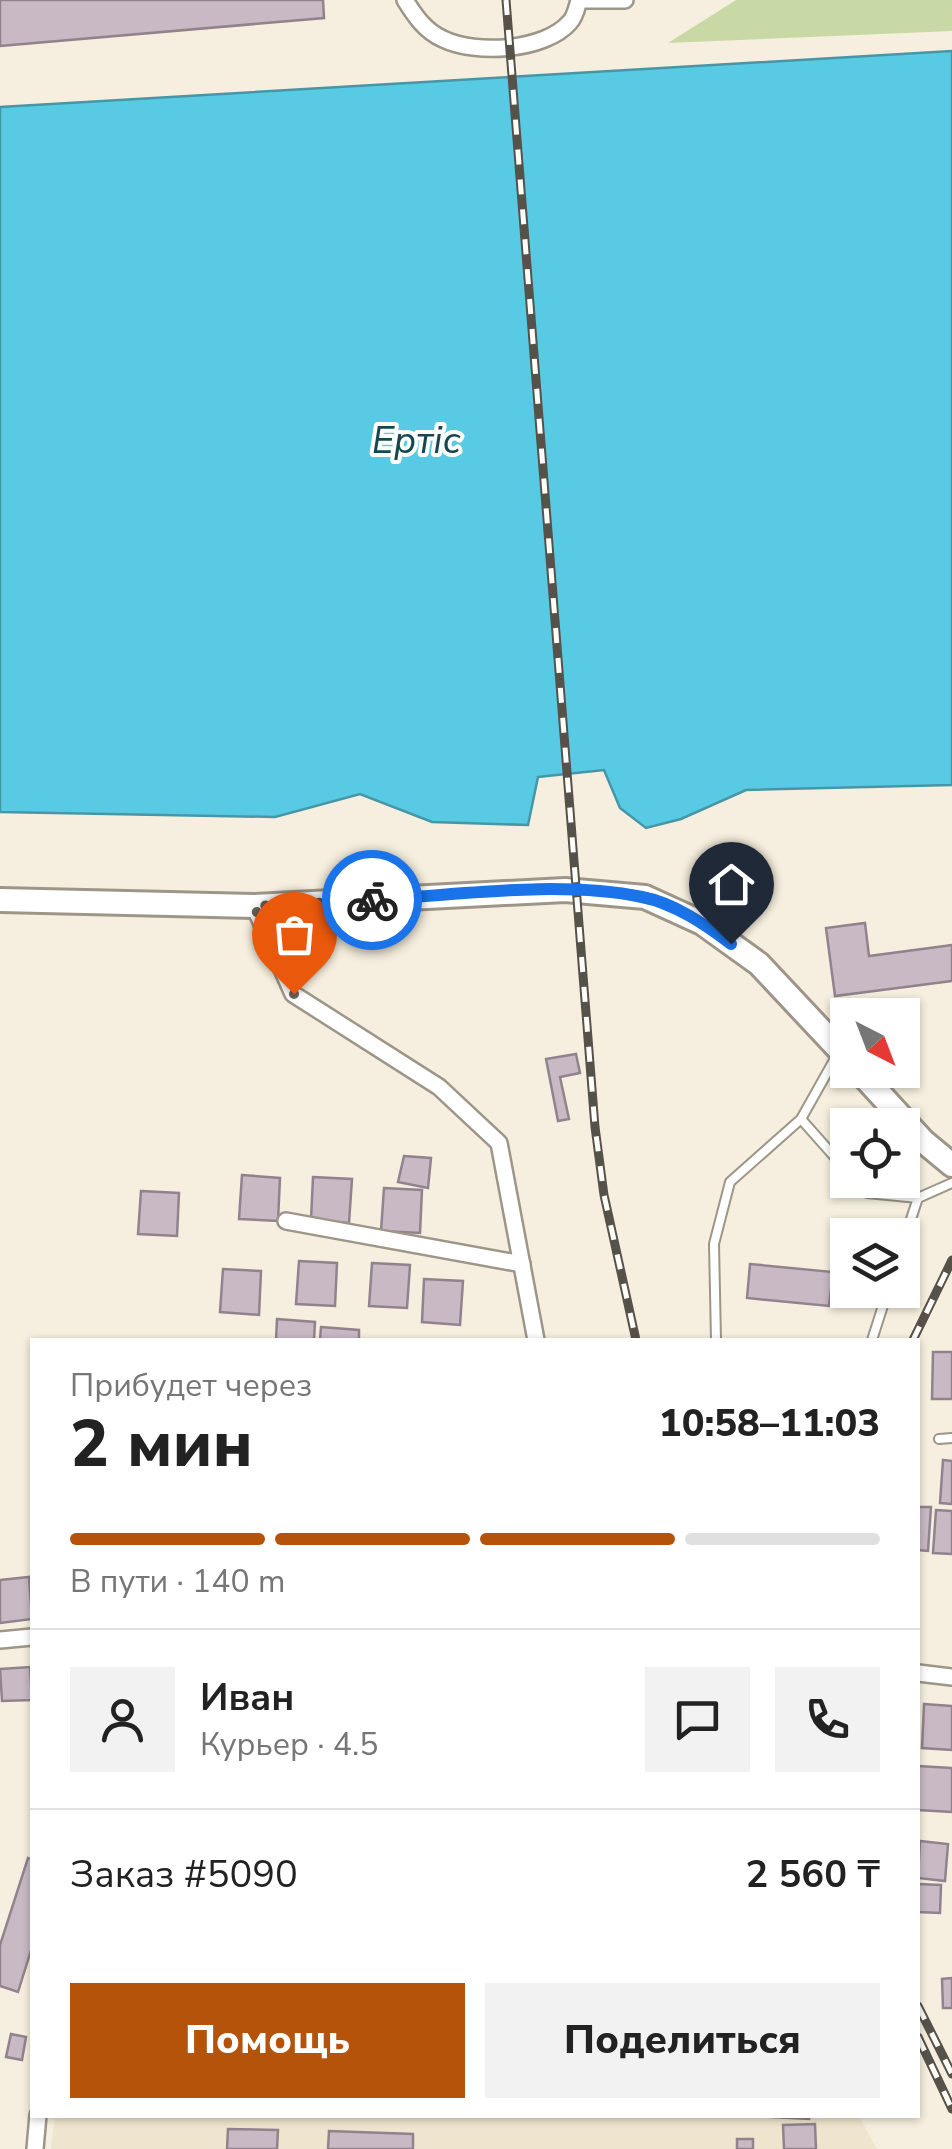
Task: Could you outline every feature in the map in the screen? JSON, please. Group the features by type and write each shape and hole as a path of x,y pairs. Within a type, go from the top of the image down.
{"main road":[{"path":"0,900 254,906 566,890 645,897 702,923 759,964 830,1040"},
{"path":"875,1088 952,1165"}],"street":[{"path":"405,0 418,22 442,39 471,48 495,49 550,36 572,21 579,0 625,0"},
{"path":"254,906 294,994 439,1087 499,1143 536,1338"},
{"path":"286,1221 522,1264"},
{"path":"0,1640 30,1637"},
{"path":"920,1673 952,1677"},
{"path":"35,2149 38,2118"}],"lane":[{"path":"716,1338 714,1244 730,1182 801,1119 830,1076"},
{"path":"801,1119 830,1152"},
{"path":"920,1197 952,1182"},
{"path":"911,1218 918,1198"},
{"path":"873,1338 882,1308"},
{"path":"939,1439 952,1438"}],"shaded area":[{"path":"55,2118 860,2118 877,2149 51,2149"}],"green space":[{"path":"736,0 952,0 952,31 668,43"}],"water":[{"name":"Ертіс","path":"952,51 952,785 746,790 681,819 646,828 620,808 604,770 538,777 528,825 432,822 360,794 275,817 0,812 0,107"}],"building":[{"path":"0,0 323,0 324,18 0,46"},
{"path":"865,923 869,956 952,945 952,981 835,996 826,928"},
{"path":"576,1054 580,1073 560,1077 569,1119 558,1121 546,1059"},
{"path":"404,1156 431,1158 428,1188 398,1182"},
{"path":"242,1175 280,1178 278,1221 239,1219"},
{"path":"313,1177 352,1179 349,1223 311,1220"},
{"path":"384,1188 422,1190 420,1233 381,1231"},
{"path":"141,1191 179,1193 177,1236 138,1234"},
{"path":"299,1261 337,1263 335,1306 296,1304"},
{"path":"372,1263 410,1265 407,1308 369,1306"},
{"path":"750,1264 830,1272 829,1306 747,1298"},
{"path":"223,1269 261,1271 259,1315 220,1312"},
{"path":"424,1279 463,1281 460,1325 422,1322"},
{"path":"277,1319 315,1322 314,1338 276,1338"},
{"path":"321,1327 359,1330 359,1338 320,1338"},
{"path":"933,1352 952,1352 952,1399 932,1399"},
{"path":"943,1460 952,1461 952,1504 940,1503"},
{"path":"920,1507 931,1507 928,1551 920,1550"},
{"path":"936,1510 952,1511 952,1554 933,1553"},
{"path":"29,1577 30,1619 0,1623 0,1580"},
{"path":"30,1667 30,1700 2,1701 0,1669"},
{"path":"924,1704 952,1706 952,1750 922,1748"},
{"path":"920,1766 952,1768 952,1812 920,1810"},
{"path":"920,1841 948,1844 945,1881 920,1878"},
{"path":"28,1858 30,1953 18,1992 0,1986 0,1945"},
{"path":"920,1884 941,1885 940,1913 920,1912"},
{"path":"952,1978 952,2008 943,2008 942,1979"},
{"path":"11,2034 26,2037 22,2060 6,2057"},
{"path":"815,2124 816,2149 784,2149 783,2125"},
{"path":"228,2129 278,2130 277,2149 227,2149"},
{"path":"329,2131 413,2134 413,2149 328,2149"},
{"path":"737,2139 753,2139 753,2149 737,2149"}],"railway":[{"path":"506,0 595,1127 604,1195 636,1338"},
{"path":"914,1338 952,1260"},
{"path":"920,2010 952,2074"},
{"path":"920,2041 952,2109"}],"way so far":[{"path":"294,994 254,906 372,900"}],"route":[{"path":"372,900 566,890 645,897 702,923 731,944"}]}
